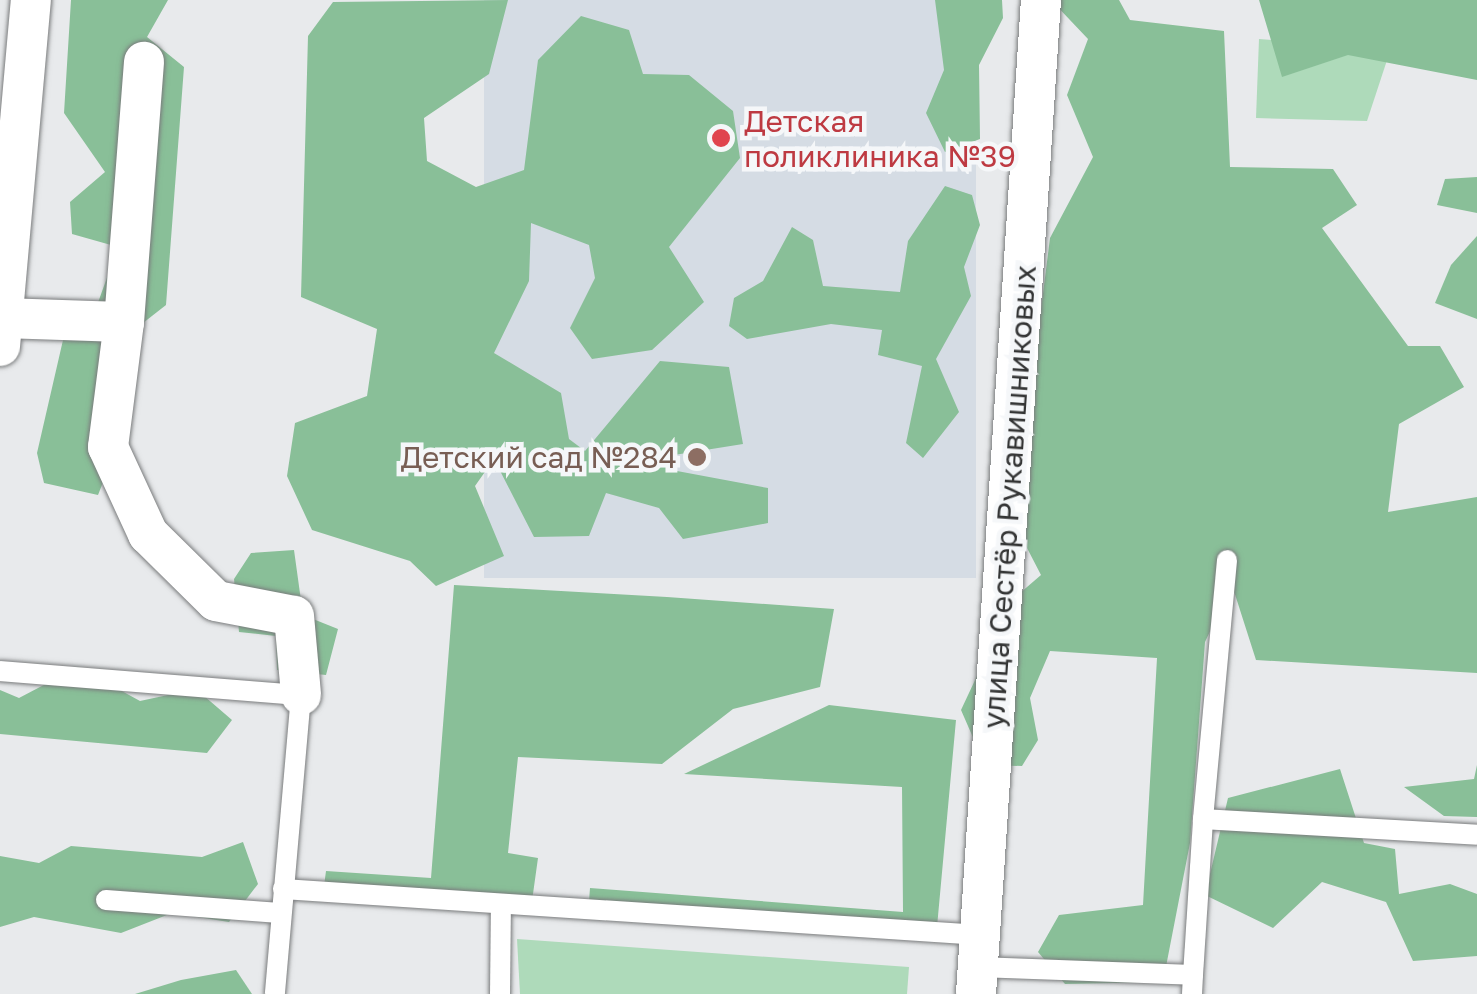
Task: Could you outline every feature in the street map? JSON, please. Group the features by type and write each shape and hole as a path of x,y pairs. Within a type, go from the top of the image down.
{"street":[{"path":"31,0 1,332 124,322"},
{"name":"улица Сестёр Рукавишниковых","path":"978,965 1041,0"},
{"path":"144,62 124,322 108,447 148,534 216,602 294,616 301,695"}],"lane":[{"path":"283,889 501,906 978,965 1192,985 1203,818 1228,560"},
{"path":"0,671 301,695 275,994"},
{"path":"1203,818 1477,834"},
{"path":"106,900 280,913"},
{"path":"500,994 501,906"}],"shaded area":[{"path":"484,0 976,0 976,578 484,578"}],"green space":[{"path":"71,0 168,0 147,37 184,67 166,305 120,341 119,442 98,495 44,483 37,453 66,327 91,322 118,247 72,234 70,202 105,172 64,113"},
{"path":"508,0 489,74 424,118 427,161 476,187 524,170 538,60 581,16 629,30 643,74 689,75 733,111 740,158 669,247 704,302 652,350 592,359 570,328 595,278 589,245 531,223 529,281 494,353 561,393 569,439 585,451 660,361 729,367 743,444 674,455 677,471 768,488 768,523 683,539 659,508 606,493 589,536 534,537 494,459 475,486 504,556 436,586 410,561 312,530 287,476 295,423 367,396 377,329 301,297 308,36 333,2"},
{"path":"935,0 1002,0 1003,18 979,65 980,139 945,152 926,113 944,70"},
{"path":"1051,0 1119,0 1130,20 1224,31 1230,167 1333,169 1357,205 1322,228 1408,346 1440,346 1464,387 1399,424 1388,512 1477,497 1477,673 1256,660 1232,585 1205,642 1190,843 1163,982 1065,984 1038,952 1059,915 1143,905 1157,658 1050,651 1030,698 1038,740 1022,766 985,765 961,710 1013,599 1041,575 1014,523 1050,238 1093,157 1067,95 1088,39"},
{"path":"1259,0 1477,0 1477,80 1348,55 1282,77"},
{"path":"1259,39 1391,48 1367,121 1256,118"},
{"path":"1477,177 1477,213 1437,205 1445,179"},
{"path":"945,186 972,195 980,225 964,267 971,296 936,359 959,412 923,458 906,443 922,366 878,355 882,330 831,324 747,339 729,326 734,298 763,281 792,227 813,240 823,286 900,292 908,241"},
{"path":"1477,236 1477,319 1435,303 1451,265"},
{"path":"294,550 303,615 338,629 326,675 277,670 276,636 239,632 234,579 251,553"},
{"path":"454,585 834,609 820,687 733,709 662,764 518,757 508,853 538,858 532,901 324,886 326,871 431,878"},
{"path":"78,667 140,701 196,689 232,720 207,753 0,734 0,690 19,698"},
{"path":"829,705 956,720 937,927 589,901 590,888 903,912 902,787 684,774"},
{"path":"1477,765 1477,817 1444,816 1404,787 1474,779"},
{"path":"1340,769 1364,843 1395,849 1399,894 1450,884 1477,894 1477,956 1413,961 1386,902 1322,882 1273,928 1205,895 1228,798"},
{"path":"243,842 258,884 229,922 172,913 121,933 34,917 0,927 0,856 39,863 71,846 202,857"},
{"path":"517,939 909,967 907,994 520,994"},
{"path":"236,970 252,994 135,994 181,980"}],"place":[{"name":"Детская поликлиника №39","path":"721,138"},
{"name":"Детский сад №284","path":"697,457"}]}
